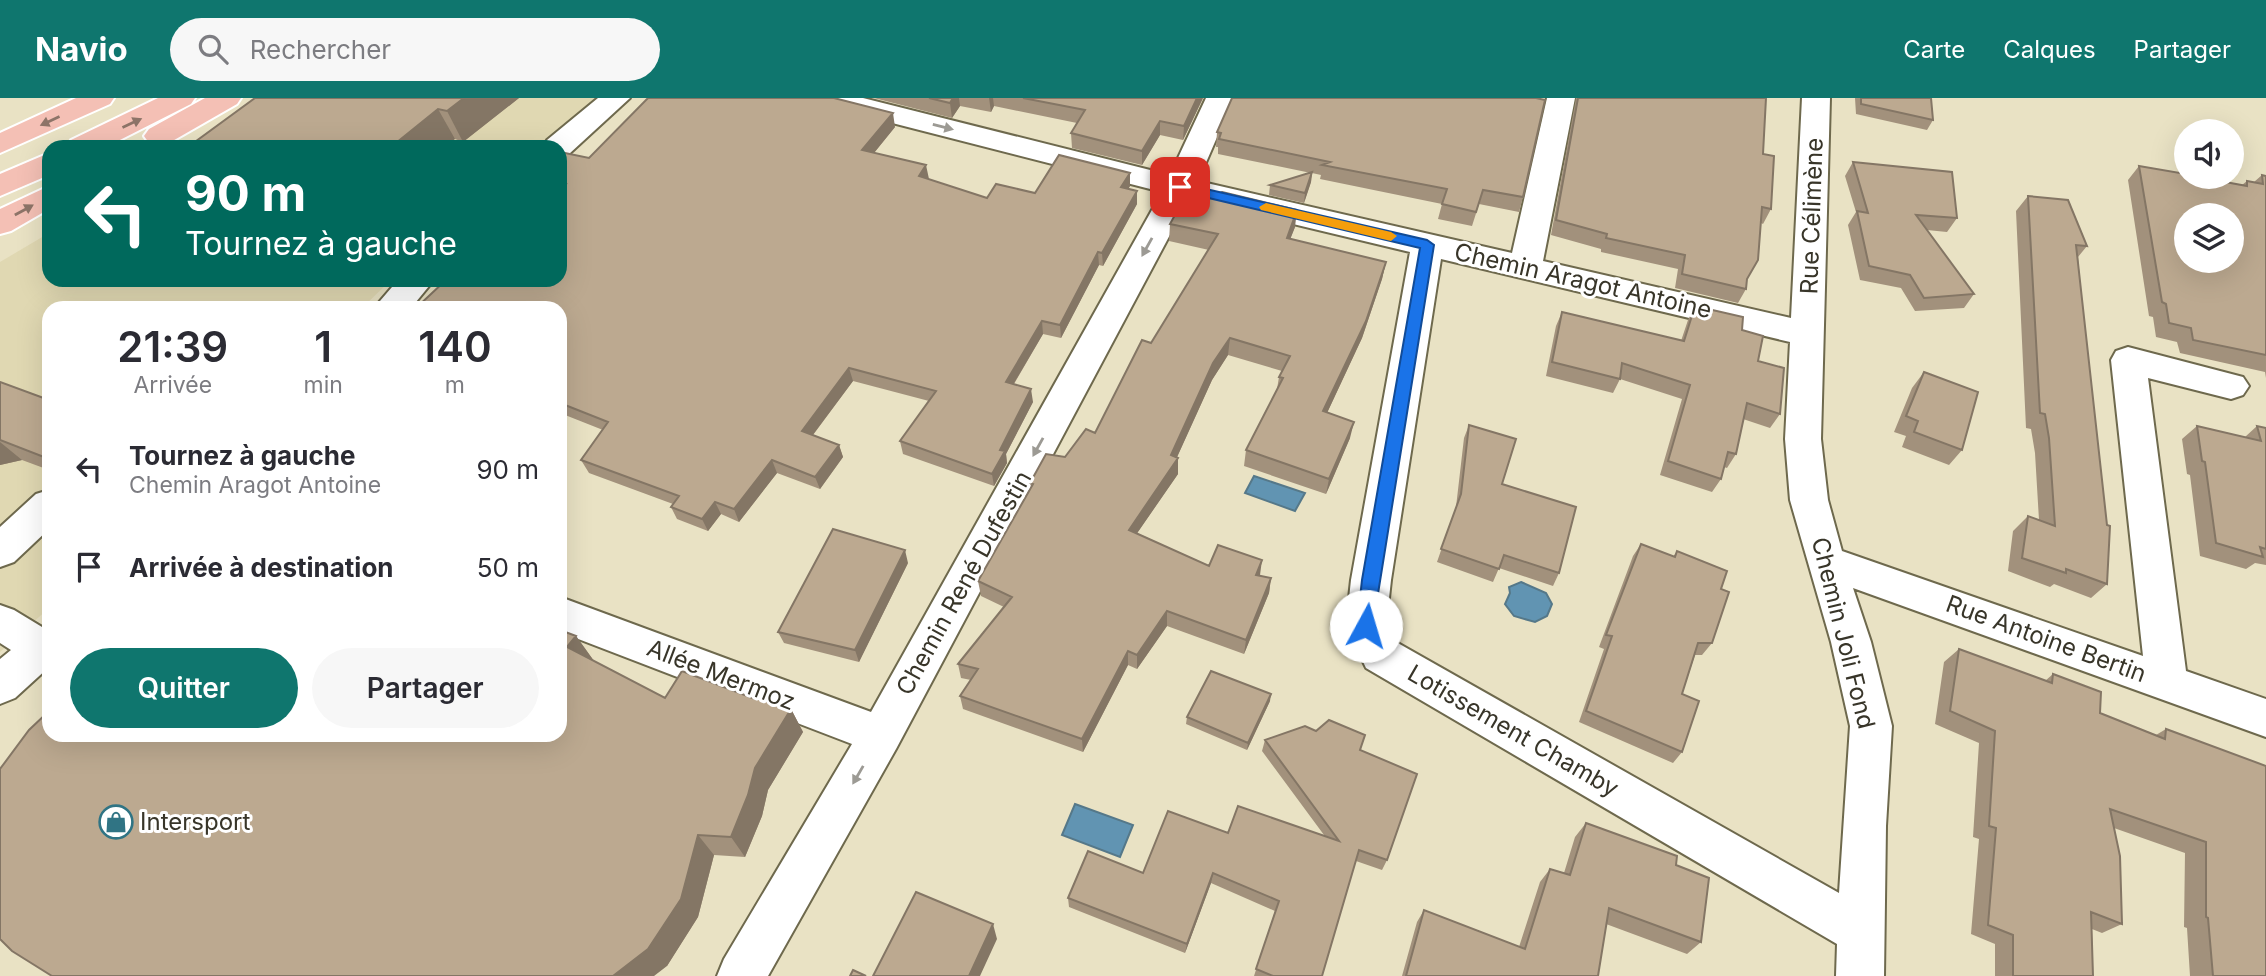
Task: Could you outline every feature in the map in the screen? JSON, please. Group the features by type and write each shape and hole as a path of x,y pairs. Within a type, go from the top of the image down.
{"highway":[{"path":"0,144 100,98"},
{"path":"96,140 181,98"},
{"path":"152,140 228,98"},
{"path":"0,186 42,166"},
{"path":"0,223 42,200"}],"street":[{"path":"566,140 616,98"},
{"name":"Chemin Aragot Antoine","path":"828,98 881,104 1180,187 1808,334"},
{"name":"Chemin René Dufestin","path":"741,976 881,735 1180,187 1220,98"},
{"path":"1525,268 1561,98"},
{"name":"Rue Célimène","path":"1808,334 1816,98"},
{"name":"Lotissement Chamby","path":"1427,245 1371,580 1366,626 1381,655 1861,932"},
{"path":"398,301 411,287"},
{"name":"Chemin Joli Fond","path":"1808,334 1804,439 1809,500 1851,642 1871,726 1864,826 1860,976"},
{"path":"2167,682 2128,360 2231,386"},
{"path":"0,551 42,505"},
{"name":"Rue Antoine Bertin","path":"1825,561 2266,718"},
{"name":"Allée Mermoz","path":"567,617 881,735"},
{"path":"0,622 42,643"},
{"path":"2,681 42,648"}],"shaded area":[{"path":"282,98 597,98 546,140 209,140"},
{"path":"42,237 42,287 384,287 369,301 42,301 42,614 0,652 0,262"}],"water":[{"path":"1254,476 1305,493 1295,511 1245,493"},
{"path":"1521,582 1546,593 1552,604 1547,616 1535,622 1514,616 1505,604 1510,593 1509,587"},
{"path":"1075,804 1133,825 1120,857 1062,835"}],"building":[{"path":"255,98 464,98 447,111 438,109 400,140 198,140"},
{"path":"648,98 834,98 893,113 862,150 926,165 919,176 987,198 996,184 1035,193 1059,155 1130,173 1121,187 1137,191 1102,253 1098,252 1060,325 1042,321 1006,382 1031,389 1000,450 1005,451 992,474 900,441 936,391 849,368 802,431 839,445 815,477 772,460 734,509 715,502 702,519 671,507 679,496 581,460 608,422 567,406 567,301 424,301 438,287 567,287 567,153 589,158"},
{"path":"929,98 953,98 950,103"},
{"path":"1023,98 1197,98 1184,126 1160,121 1142,151 1071,133 1085,110"},
{"path":"1232,98 1545,100 1523,197 1483,190 1476,212 1442,204 1447,189 1322,165 1330,162 1219,139 1221,133 1217,132"},
{"path":"1578,98 1766,98 1763,154 1774,156 1771,209 1762,207 1758,260 1747,279 1746,289 1682,274 1685,255 1606,238 1607,234 1556,220"},
{"path":"1861,98 1931,98 1933,120 1861,104"},
{"path":"1853,162 1952,172 1957,218 1916,215 1974,294 1924,298 1910,275 1869,266 1857,211 1868,213"},
{"path":"2139,166 2174,172 2174,189 2244,189 2247,181 2263,184 2262,175 2266,176 2266,355 2193,340 2191,328 2169,323 2166,304 2162,302"},
{"path":"1312,172 1305,193 1270,185"},
{"path":"1222,192 1297,210 1287,238 1386,262 1366,321 1323,411 1354,422 1329,479 1246,450 1283,378 1279,377 1290,356 1230,338 1213,363 1171,455 1178,458 1129,530 1209,566 1218,545 1262,560 1256,575 1271,578 1246,640 1167,611 1137,655 1128,651 1082,739 960,696 978,669 958,664 1012,597 978,581 1033,484 1030,483 1046,454 1065,457 1086,429 1095,433 1142,340 1151,343 1218,234 1170,224 1181,204"},
{"path":"2028,196 2068,200 2087,246 2076,245 2107,525 2110,526 2107,584 2066,569 2066,573 2022,558 2028,516 2055,526 2049,438 2045,414 2040,413"},
{"path":"1695,306 1743,317 1742,330 1763,336 1758,361 1784,368 1780,414 1747,403 1736,454 1728,452 1721,479 1668,461 1690,385 1622,363 1620,379 1552,362 1562,312 1684,341"},
{"path":"1924,372 1978,392 1962,450 1914,432 1918,421 1906,416"},
{"path":"0,382 42,397 42,456 0,440"},
{"path":"1469,425 1516,439 1502,484 1576,507 1559,573 1504,555 1499,569 1441,549 1461,494"},
{"path":"2197,426 2261,441 2257,426 2266,428 2266,549 2260,547 2263,557 2216,543 2205,462 2202,461"},
{"path":"833,529 905,550 855,650 778,632"},
{"path":"1641,544 1675,557 1677,551 1727,571 1721,589 1729,592 1712,643 1698,643 1682,694 1699,701 1682,752 1586,711 1612,636 1606,635"},
{"path":"567,633 576,636 567,647"},
{"path":"567,647 665,698 682,671 755,699 757,696 791,709 755,768 748,795 731,837 698,835 681,899 648,949 613,976 52,976 12,951 0,939 0,769 29,730 42,718 42,742 567,742"},
{"path":"1959,649 2052,683 2053,674 2101,692 2100,713 2165,739 2166,729 2266,766 2266,976 2213,976 2206,917 2206,842 2110,809 2120,856 2122,924 2091,912 2093,976 2013,976 2013,935 1988,925 1996,828 1989,826 1995,731 1950,711"},
{"path":"1211,671 1271,694 1248,743 1187,717"},
{"path":"1329,720 1365,735 1360,750 1417,774 1387,860 1359,850 1322,976 1273,976 1256,969 1279,901 1213,873 1187,944 1068,898 1088,851 1143,873 1168,811 1228,833 1238,806 1339,841 1265,740 1305,726 1316,731"},
{"path":"1586,823 1677,856 1676,865 1709,878 1701,942 1609,908 1598,976 1406,976 1424,910 1525,949 1550,869 1570,875"},
{"path":"916,892 993,924 969,976 873,976"},
{"path":"853,970 866,976 850,976"}],"slow traffic":[{"path":"1266,207 1391,236"}],"place":[{"name":"Intersport","path":"116,822"}],"route":[{"path":"1180,187 1427,245 1371,580 1366,626"}]}
